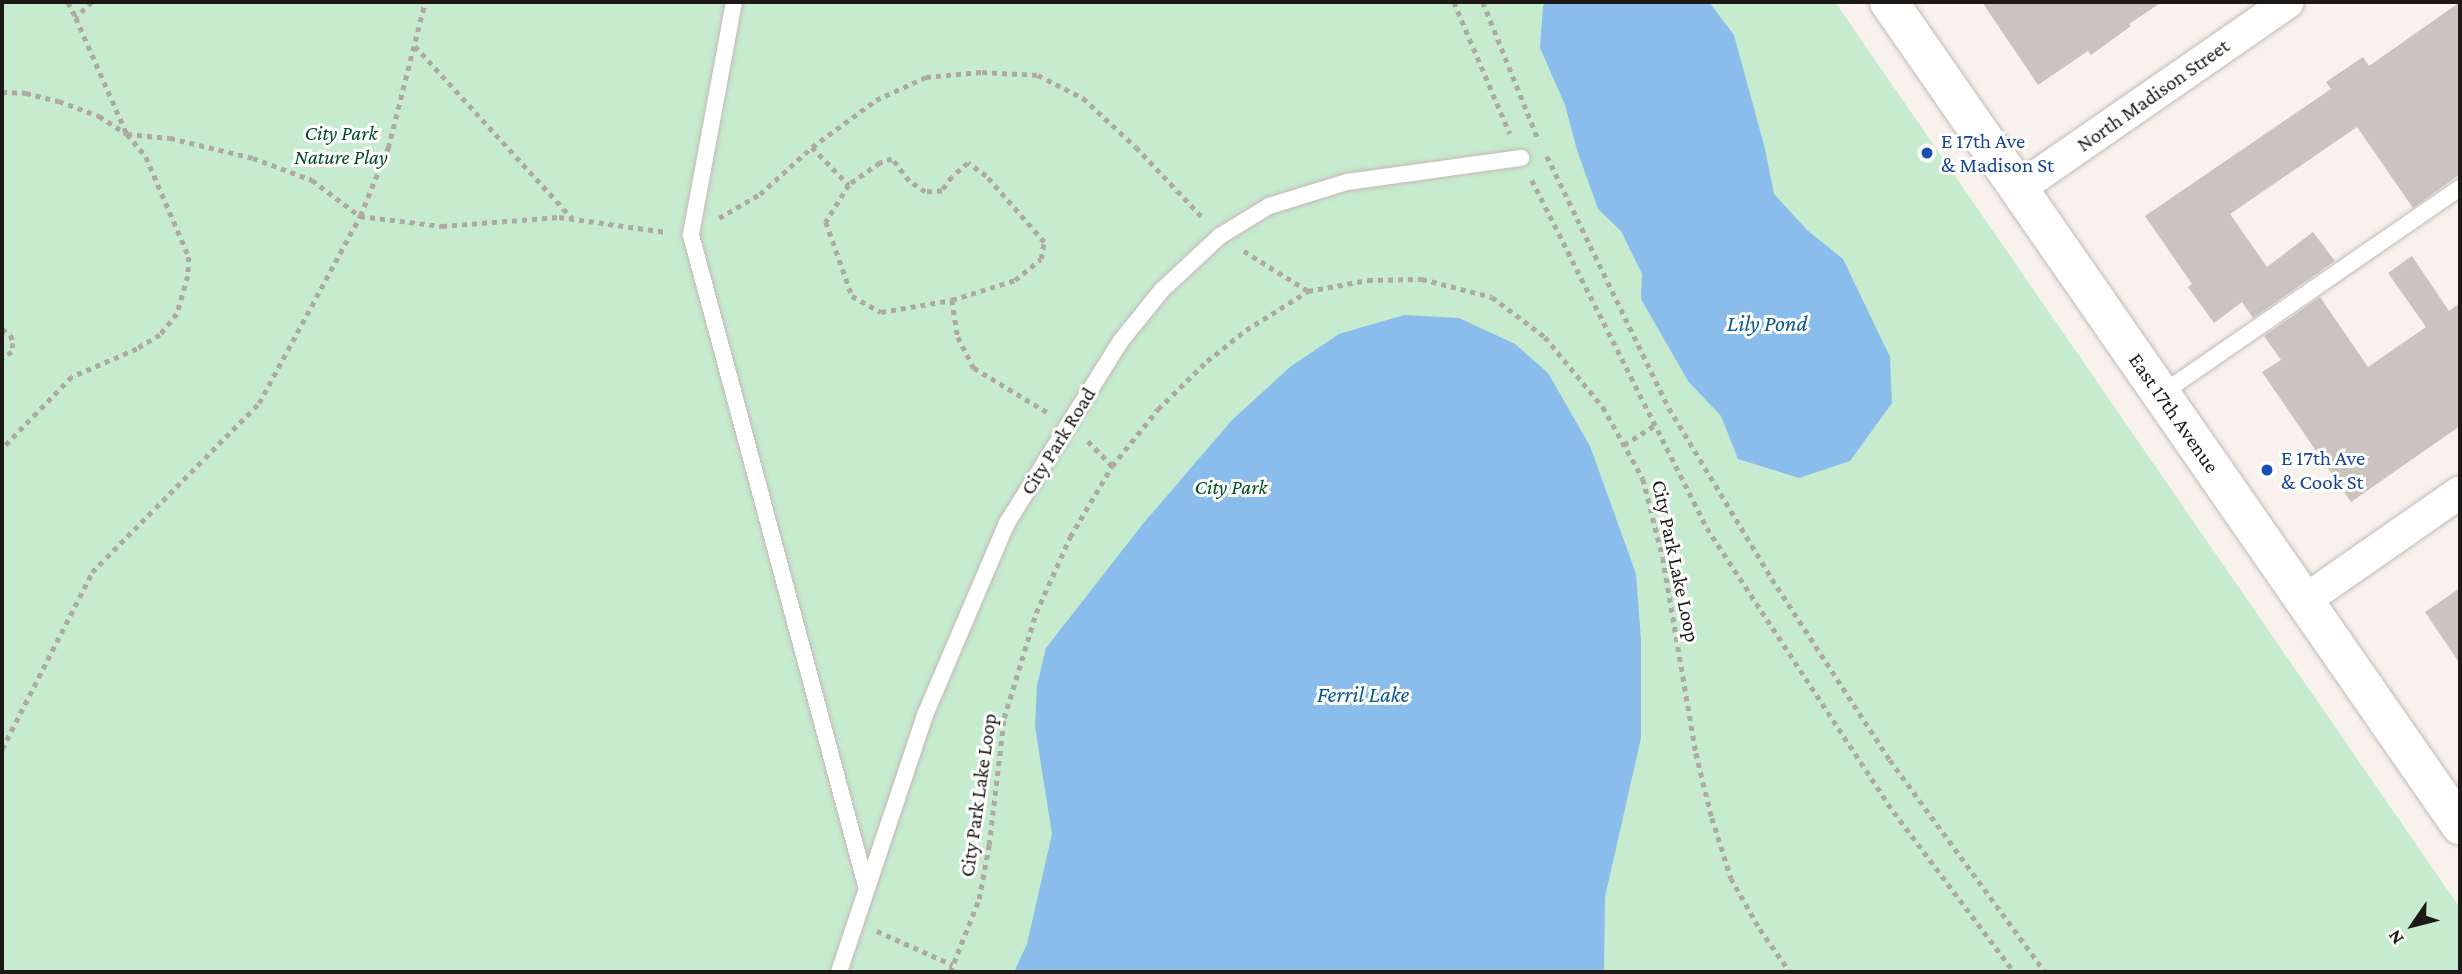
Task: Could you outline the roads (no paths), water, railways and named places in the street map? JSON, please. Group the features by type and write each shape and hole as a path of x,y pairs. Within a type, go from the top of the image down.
{"main road":[{"name":"East 17th Avenue","path":"1889,2 2304,601 2458,815"}],"street":[{"name":"North Madison Street","path":"2018,189 2288,2"},
{"path":"2304,601 2460,492"}],"lane":[{"path":"734,2 691,235 866,886"},
{"name":"City Park Road","path":"839,972 925,715 1007,523 1120,342 1153,300 1220,236 1269,206 1347,182 1521,158"},
{"path":"2161,394 2460,188"}],"water":[{"name":"Lily Pond","path":"1546,2 1709,2 1734,35 1765,149 1774,194 1807,230 1843,259 1890,357 1892,403 1850,461 1799,478 1738,459 1721,416 1688,381 1641,299 1642,274 1621,231 1598,209 1577,150 1565,105 1540,48 1543,6"},
{"name":"Ferril Lake","path":"1404,315 1459,318 1515,344 1548,373 1590,446 1636,574 1641,640 1641,738 1605,897 1604,972 1014,972 1027,944 1052,834 1035,727 1037,685 1046,648 1142,525 1232,420 1290,367 1339,334"}],"place":[{"name":"E 17th Ave & Madison St","path":"1927,153"},
{"name":"E 17th Ave & Cook St","path":"2267,470"}],"park label":[{"name":"City Park Nature Play","path":"341,145"},
{"name":"City Park","path":"1231,487"}]}
